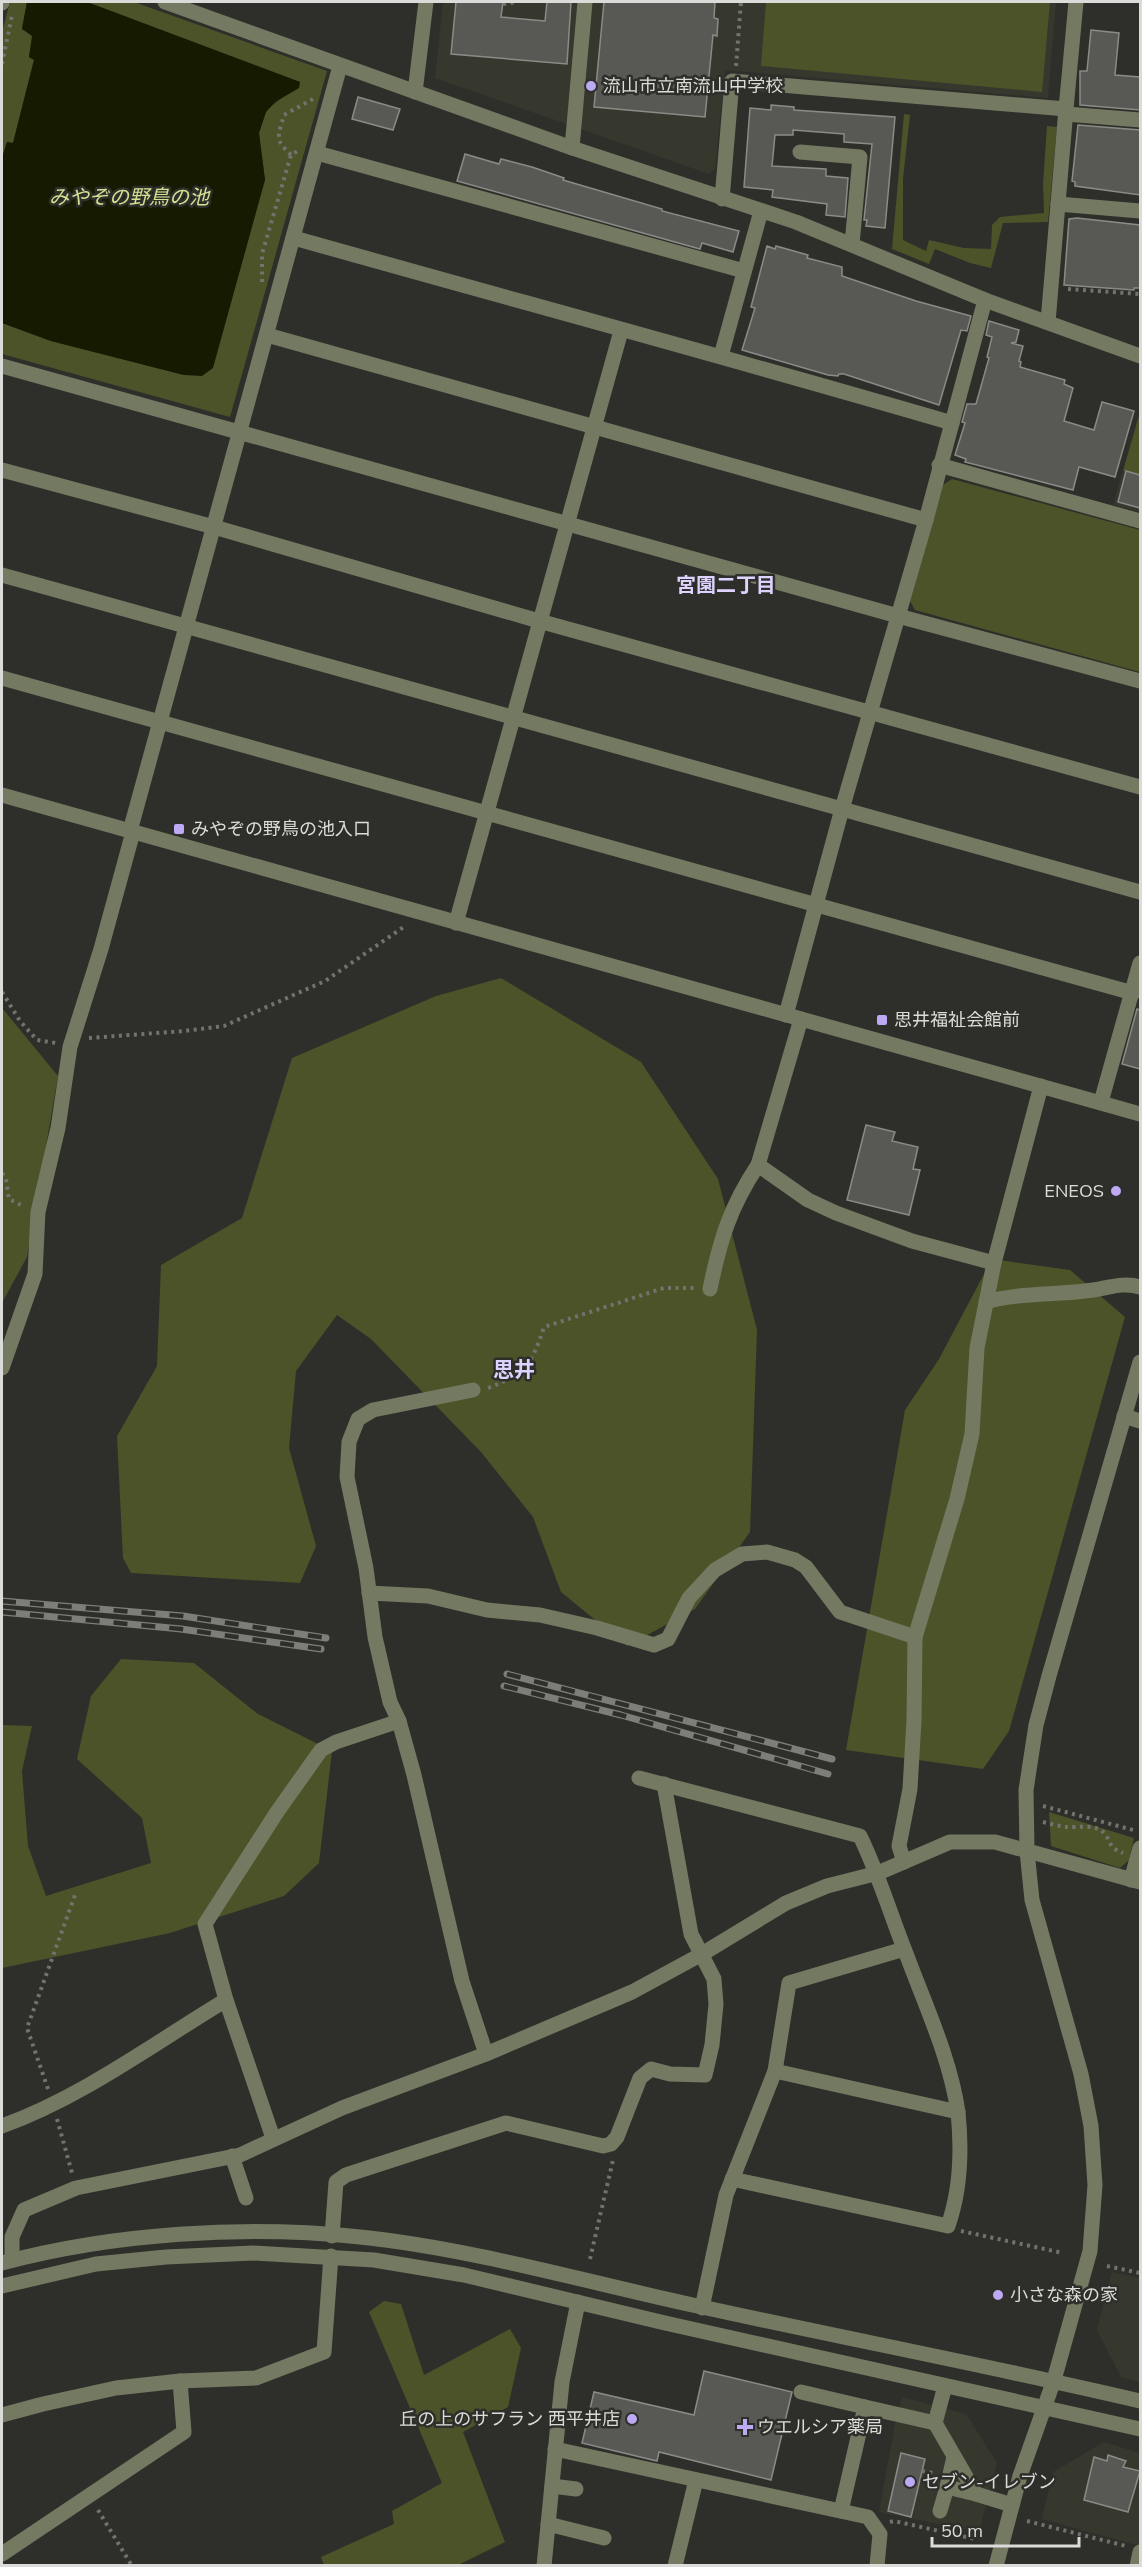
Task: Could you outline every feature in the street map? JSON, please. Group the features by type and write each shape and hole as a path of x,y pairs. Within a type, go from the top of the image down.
{"street":[{"path":"165,2 572,148 796,222 985,300 1140,357"},
{"path":"415,92 426,2"},
{"path":"572,148 585,2"},
{"path":"1048,322 1076,2"},
{"path":"2,1368 35,1274 38,1212 58,1128 72,1041 294,238 312,149 340,66"},
{"path":"722,199 732,81 1066,111 1140,120"},
{"path":"312,149 744,272"},
{"path":"800,152 860,157 852,244"},
{"path":"1058,204 1140,211"},
{"path":"721,356 760,211"},
{"path":"294,238 621,331 721,356 952,423"},
{"path":"710,1289 719,1244 739,1193 758,1165 817,904 842,809 872,713 926,520 985,300"},
{"path":"456,923 621,331"},
{"path":"267,335 926,520"},
{"path":"2,366 898,616 1140,681"},
{"path":"939,465 1140,521"},
{"path":"2,470 214,527 539,621 1140,787"},
{"path":"2,575 1140,892"},
{"path":"2,678 1133,993"},
{"path":"2,795 1140,1114"},
{"path":"1101,1102 1140,963"},
{"path":"904,1862 899,1846 910,1789 915,1637 957,1499 972,1434 977,1348 986,1302 994,1263 1041,1086"},
{"path":"758,1165 808,1200 836,1213 912,1241 994,1263"},
{"path":"986,1302 1009,1295 1086,1291 1118,1285 1140,1287"},
{"path":"996,2565 1012,2505 1054,2380 1090,2251 1095,2186 1091,2126 1081,2074 1032,1900 1027,1851 1026,1790 1036,1725 1140,1362"},
{"path":"472,1390 372,1410 358,1419 352,1428 349,1442 347,1477 390,1702 399,1721 417,1785 462,1981 486,2054"},
{"path":"1124,1416 1140,1421"},
{"path":"369,1593 428,1596 487,1610 540,1615 597,1628 654,1645 668,1639 689,1598 715,1570 742,1554 766,1552 795,1560 806,1567 840,1612 915,1637"},
{"path":"273,2138 226,2000 205,1924 212,1910 321,1750 336,1742 399,1721"},
{"path":"639,1778 860,1836 878,1873 955,2092 961,2142 960,2173 954,2209 948,2226 732,2179"},
{"path":"332,2236 336,2182 346,2175 507,2123 603,2145 611,2144 617,2137 640,2078 651,2068 670,2074 705,2075 712,2045 716,2004 714,1979 691,1934 664,1784"},
{"path":"1139,1853 1136,1881 994,1842 959,1841 950,1842 878,1873 827,1886 786,1903 702,1954 632,1992 486,2054 342,2108 240,2155 76,2188 24,2210 12,2237 7,2261 51,2250 143,2239 228,2233 360,2237 461,2253 702,2307 1054,2380 1140,2401"},
{"path":"702,2307 726,2195 760,2115 775,2071 789,1983 904,1949"},
{"path":"2,2126 53,2104 226,2000"},
{"path":"775,2071 958,2112"},
{"path":"232,2156 246,2198"},
{"path":"2,2286 96,2264 166,2257 253,2253 374,2260 454,2273 1140,2429"},
{"path":"2,2415 116,2388 180,2381 256,2378 324,2352 331,2256"},
{"path":"544,2565 561,2382 578,2302"},
{"path":"2,2554 184,2432 180,2381"},
{"path":"945,2386 935,2424 975,2494"},
{"path":"801,2392 935,2424"},
{"path":"842,2511 866,2407"},
{"path":"555,2449 868,2517 880,2534 877,2565"},
{"path":"940,2511 954,2457"},
{"path":"675,2565 696,2480"},
{"path":"552,2486 576,2489"},
{"path":"946,2487 1012,2505"},
{"path":"548,2523 604,2538"},
{"path":"1137,2565 1140,2552"}],"path":[{"path":"503,4 516,2"},
{"path":"732,81 736,71 741,2"},
{"path":"2,64 8,41 5,5"},
{"path":"291,155 278,143 277,138 284,115 312,101 314,97"},
{"path":"291,155 312,149"},
{"path":"262,291 262,254 291,155"},
{"path":"1068,298 1068,288 1139,294 1137,299"},
{"path":"1094,296 1095,290"},
{"path":"2,992 20,1021 37,1040 72,1041 224,1026 325,981 423,914"},
{"path":"2,1173 6,1179 12,1202 38,1212"},
{"path":"472,1390 483,1390 518,1374 535,1356 544,1327 664,1288 710,1289"},
{"path":"1040,1805 1140,1832"},
{"path":"1040,1821 1070,1827 1078,1825 1093,1828 1104,1833 1114,1850 1139,1853"},
{"path":"75,1895 27,2028 53,2104 76,2188"},
{"path":"590,2259 613,2157 611,2144"},
{"path":"948,2226 957,2231 1063,2253"},
{"path":"1107,2266 1140,2273"},
{"path":"89,2495 132,2565"},
{"path":"874,2526 894,2521 975,2539"},
{"path":"1027,2521 1128,2546 1140,2552"}],"shaded area":[{"name":"流山市立南流山中学校","path":"443,2 1056,2 1048,98 725,70 715,169 709,174 435,78"},
{"path":"1140,410 1140,512 1113,505"},
{"path":"1112,2272 1140,2278 1140,2382 1121,2377 1097,2330"},
{"path":"902,2397 966,2414 997,2463 979,2532 879,2512"},
{"path":"1104,2442 1140,2453 1140,2546 1042,2519 1053,2472"}],"green space":[{"path":"10,2 27,2 22,28 33,36 29,57 34,60 13,143 7,142 2,158 2,32"},
{"path":"87,2 134,2 327,71 230,417 2,354 2,323 51,341 184,375 265,180 259,133 266,111 300,82"},
{"path":"766,2 1050,2 1042,92 761,66"},
{"path":"904,114 910,115 903,179 903,240 926,251 929,240 964,248 991,249 992,225 1000,217 1044,213 1043,184 1047,126 1057,127 1048,222 1003,223 991,268 970,263 935,249 929,264 892,249"},
{"path":"1140,416 1140,475 1123,471"},
{"path":"952,479 1140,530 1140,672 915,610 910,601 943,485"},
{"path":"501,978 641,1062 718,1179 757,1330 750,1532 695,1609 627,1646 561,1592 533,1517 481,1452 371,1339 337,1315 296,1371 289,1448 316,1546 300,1583 131,1573 123,1558 117,1436 157,1366 161,1265 242,1218 292,1058 436,996"},
{"path":"2,1008 58,1076 27,1257 2,1303"},
{"path":"992,1259 1070,1270 1125,1317 1009,1731 983,1769 846,1750 905,1410 939,1359"},
{"path":"121,1659 194,1663 258,1714 332,1751 319,1863 284,1896 170,1933 2,1968 2,1725 32,1726 22,1771 28,1846 46,1896 151,1863 142,1818 77,1759 91,1696"},
{"path":"1049,1812 1134,1838 1129,1860 1120,1868 1051,1846"},
{"path":"384,2301 401,2304 424,2375 510,2329 521,2348 508,2407 463,2432 505,2542 458,2565 324,2565 321,2557 394,2524 392,2511 442,2483 369,2312"}],"water":[{"name":"みやぞの野鳥の池","path":"27,2 87,2 300,82 299,88 275,102 266,112 259,133 265,180 213,368 202,376 184,375 51,341 2,323 2,158 7,142 13,143 34,60 29,57 32,36 22,29"}],"building":[{"path":"456,2 503,2 501,17 545,21 547,2 571,2 567,64 451,54"},
{"path":"604,2 715,2 714,18 718,19 717,36 713,35 705,117 594,107"},
{"path":"1091,30 1119,33 1115,75 1140,77 1140,110 1080,105 1080,71 1087,71"},
{"path":"358,97 400,109 393,130 352,119"},
{"path":"771,105 794,107 794,110 895,117 885,228 866,226 867,220 864,220 872,144 844,142 844,134 793,130 793,135 775,135 772,166 826,169 826,176 848,178 845,217 826,215 827,204 772,197 773,190 744,187 750,108 771,110"},
{"path":"1078,125 1140,130 1140,195 1075,186 1075,182 1072,181"},
{"path":"465,154 499,164 501,159 532,167 564,178 563,180 662,209 662,211 739,231 733,252 702,243 700,249 457,181"},
{"path":"1069,219 1140,225 1140,288 1134,288 1134,290 1064,285"},
{"path":"767,246 775,249 776,246 808,255 807,258 842,267 842,276 916,301 971,316 967,331 961,330 939,405 844,374 828,375 742,350 755,308 751,307"},
{"path":"989,321 1019,330 1016,342 1011,343 1023,346 1019,361 1021,362 1020,367 1065,380 1064,384 1073,388 1064,421 1094,430 1102,402 1134,411 1115,477 1079,467 1073,490 965,462 966,459 955,455 965,423 962,422 967,404 976,404 989,358 987,357 992,337 986,335"},
{"path":"1126,471 1140,475 1140,508 1118,502"},
{"path":"1137,1009 1140,1010 1140,1069 1122,1064"},
{"path":"866,1125 895,1132 892,1141 918,1147 913,1169 920,1170 909,1215 847,1200"},
{"path":"704,2371 792,2392 771,2480 659,2452 657,2461 582,2443 594,2392 694,2415"},
{"path":"901,2453 925,2459 911,2517 888,2511"},
{"path":"1108,2455 1126,2461 1123,2467 1140,2471 1128,2512 1084,2500 1094,2457 1107,2461"}],"railway":[{"path":"2,1601 183,1616 326,1638"},
{"path":"2,1612 181,1629 321,1649"},
{"path":"507,1674 832,1759"},
{"path":"504,1686 621,1715 828,1774"}],"place":[{"name":"流山市立南流山中学校","path":"591,86"},
{"name":"みやぞの野鳥の池入口","path":"179,829"},
{"name":"思井福祉会館前","path":"882,1020"},
{"name":"ENEOS","path":"1116,1191"},
{"name":"小さな森の家","path":"998,2295"},
{"name":"丘の上のサフラン 西平井店","path":"632,2419"},
{"name":"ウエルシア薬局","path":"745,2427"},
{"name":"セブン-イレブン","path":"910,2482"}],"district":[{"name":"宮園二丁目","path":"726,585"},
{"name":"思井","path":"514,1370"}]}
